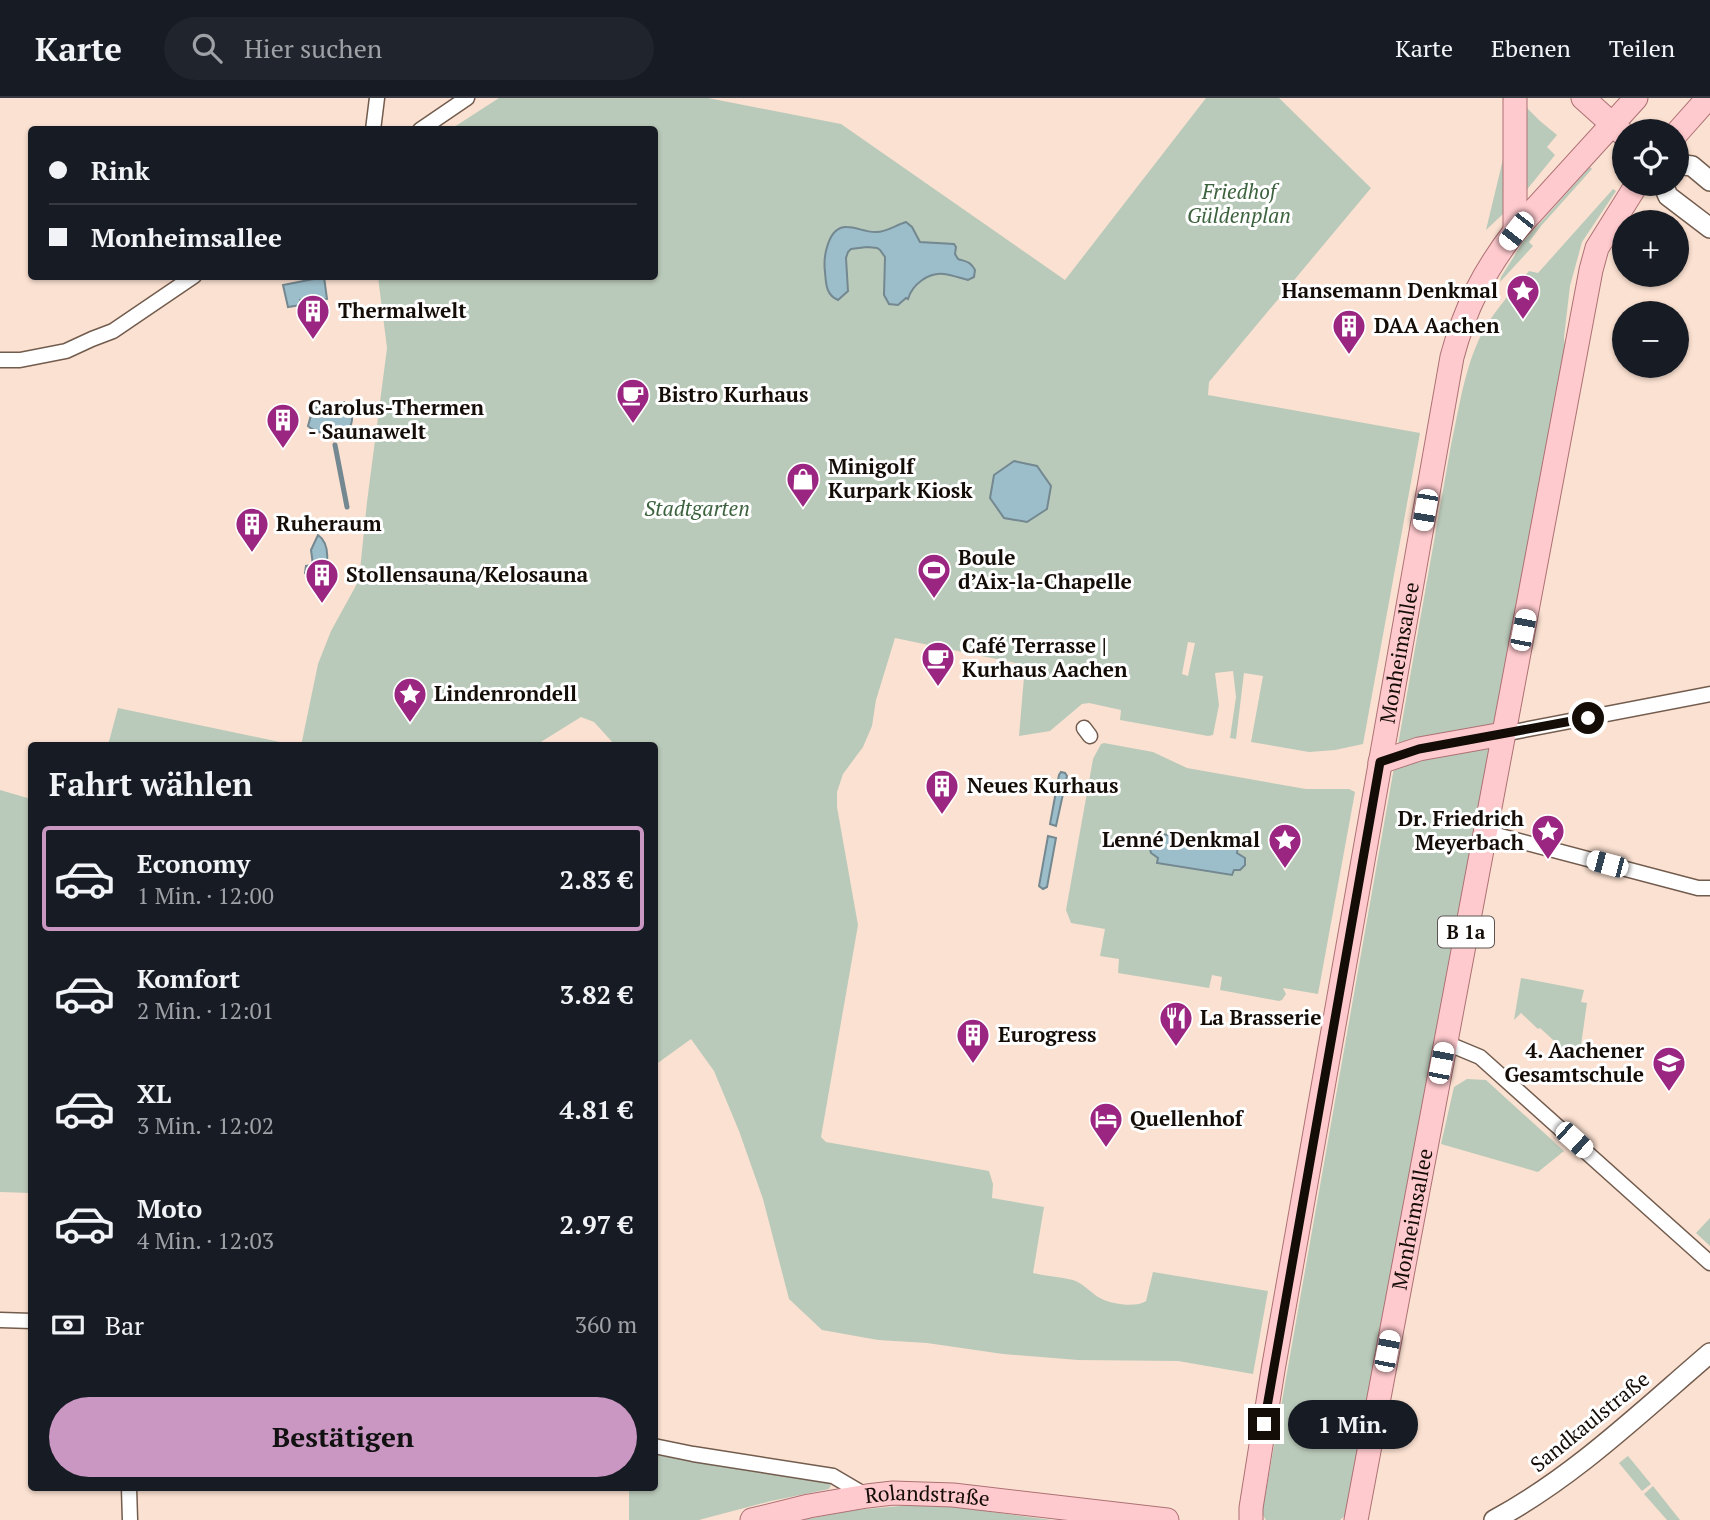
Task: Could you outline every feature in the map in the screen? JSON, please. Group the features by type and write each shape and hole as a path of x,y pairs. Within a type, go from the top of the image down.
{"main road":[{"path":"1515,98 1516,231"},
{"path":"1583,98 1612,124"},
{"name":"Monheimsallee","path":"1624,119 1636,98"},
{"path":"1689,119 1708,98"},
{"name":"Monheimsallee","path":"1251,1520 1273,1370 1452,357 1464,316 1495,258 1516,231 1612,135"},
{"name":"Monheimsallee","path":"1356,1520 1591,270 1597,248 1630,196"},
{"path":"1380,762 1419,749 1503,734"},
{"name":"Rolandstraße","path":"867,1496 893,1493 953,1495 1167,1520"},
{"path":"752,1520 867,1496"}],"street":[{"path":"374,126 377,98"},
{"path":"426,126 467,98"},
{"path":"1689,166 1710,181"},
{"path":"1668,196 1710,228"},
{"path":"0,360 20,360 66,351 113,331 188,280"},
{"path":"1503,734 1710,694"},
{"path":"1485,832 1698,888 1710,888"},
{"path":"1444,1045 1480,1057 1710,1263"},
{"path":"0,1320 28,1321"},
{"name":"Sandkaulstraße","path":"1494,1520 1544,1489 1589,1455 1710,1353"},
{"name":"Rolandstraße","path":"658,1447 833,1476 867,1496"},
{"path":"129,1491 130,1520"}],"green space":[{"name":"Stadtgarten","path":"499,98 708,98 841,124 1065,280 1206,98 1279,98 1371,188 1209,382 1208,395 1420,433 1363,744 1309,752 1251,742 1263,676 1244,673 1236,739 1230,738 1236,697 1233,671 1215,673 1219,705 1213,735 1120,720 1121,710 1089,703 1082,704 1050,731 1019,736 1025,665 895,638 876,700 872,726 863,747 843,774 837,792 837,807 858,925 821,1137 826,1142 989,1171 993,1184 992,1198 1044,1207 1033,1273 1073,1280 1106,1301 1130,1305 1146,1301 1153,1272 1268,1291 1253,1374 1178,1361 1078,1360 1003,1354 927,1343 878,1340 822,1330 789,1299 763,1199 714,1071 691,1039 658,1063 658,742 612,742 594,722 581,717 541,742 302,742 318,664 331,631 359,580 387,348 378,280 658,280 658,126 456,126","holes":["1188,642 1195,643 1188,676 1182,674"]},
{"path":"1520,101 1557,135 1547,147 1555,155 1521,197"},
{"path":"1505,151 1504,213 1486,230"},
{"path":"1590,167 1592,169 1529,242 1533,246 1500,282 1523,242"},
{"path":"1612,190 1613,196 1582,242 1570,286 1564,337 1566,361 1348,1513 1340,1520 1266,1520 1262,1514 1464,384 1473,354 1486,326 1529,271 1538,273"},
{"path":"118,708 280,742 109,742"},
{"path":"1104,743 1153,752 1187,768 1306,789 1349,789 1355,792 1318,994 1283,988 1286,994 1279,1001 1220,990 1222,977 1212,975 1209,988 1118,973 1119,959 1100,956 1105,929 1071,923 1066,910 1093,759"},
{"path":"0,790 28,798 28,1193 0,1192"},
{"path":"1521,978 1584,990 1581,1002 1587,1003 1580,1052 1574,1059 1521,1013 1514,1020"},
{"path":"1467,1079 1486,1080 1564,1151 1538,1172 1441,1144 1454,1087"},
{"path":"1710,1218 1710,1246 1696,1233"},
{"path":"658,1454 807,1478 831,1485 829,1489 699,1520 629,1520 629,1491 658,1491"},
{"path":"1628,1456 1651,1484 1642,1491 1619,1463"},
{"path":"1653,1486 1680,1520 1667,1520 1644,1494"},
{"path":"923,1504 989,1507 992,1512 1052,1520 802,1520 855,1510"}],"water":[{"path":"906,222 920,242 954,244 958,259 970,263 975,270 974,277 968,280 944,274 932,275 917,284 908,299 898,305 889,304 884,295 885,257 877,248 851,249 846,258 848,291 838,300 831,295 826,285 825,258 828,244 835,232 847,227 879,232"},
{"path":"324,280 327,299 310,301 311,309 306,309 305,299 300,300 301,305 288,307 283,285"},
{"path":"344,402 352,414 351,424 342,433 328,434 308,426 313,408"},
{"path":"1014,461 1037,466 1051,486 1047,509 1027,522 1004,518 990,498 994,475"},
{"path":"318,535 327,550 323,580 305,573 306,566 313,565 311,550"},
{"path":"1061,772 1067,776 1056,826 1050,824"},
{"path":"1162,834 1238,847 1237,853 1245,858 1245,865 1240,870 1234,870 1232,875 1157,863 1158,858 1151,853 1149,846 1155,840 1161,839"},
{"path":"1048,836 1056,838 1047,887 1043,889 1039,886"}],"waterway":[{"path":"335,445 347,507"}],"place":[{"name":"Hansemann Denkmal","path":"1523,321"},
{"name":"Thermalwelt","path":"313,341"},
{"name":"DAA Aachen","path":"1349,356"},
{"name":"Bistro Kurhaus","path":"633,425"},
{"name":"Carolus-Thermen - Saunawelt","path":"283,450"},
{"name":"Minigolf Kurpark Kiosk","path":"803,509"},
{"name":"Ruheraum","path":"252,554"},
{"name":"Boule d’Aix-la-Chapelle","path":"934,600"},
{"name":"Stollensauna/Kelosauna","path":"322,605"},
{"name":"Café Terrasse | Kurhaus Aachen","path":"938,688"},
{"name":"Lindenrondell","path":"410,724"},
{"name":"Neues Kurhaus","path":"942,816"},
{"name":"Dr. Friedrich Meyerbach","path":"1548,861"},
{"name":"Lenné Denkmal","path":"1285,870"},
{"name":"La Brasserie","path":"1176,1048"},
{"name":"Eurogress","path":"973,1065"},
{"name":"4. Aachener Gesamtschule","path":"1669,1093"},
{"name":"Quellenhof","path":"1106,1149"}],"route":[{"path":"1264,1424 1380,762 1419,749 1588,718"}],"park label":[{"name":"Friedhof Güldenplan","path":"1239,204"}]}
